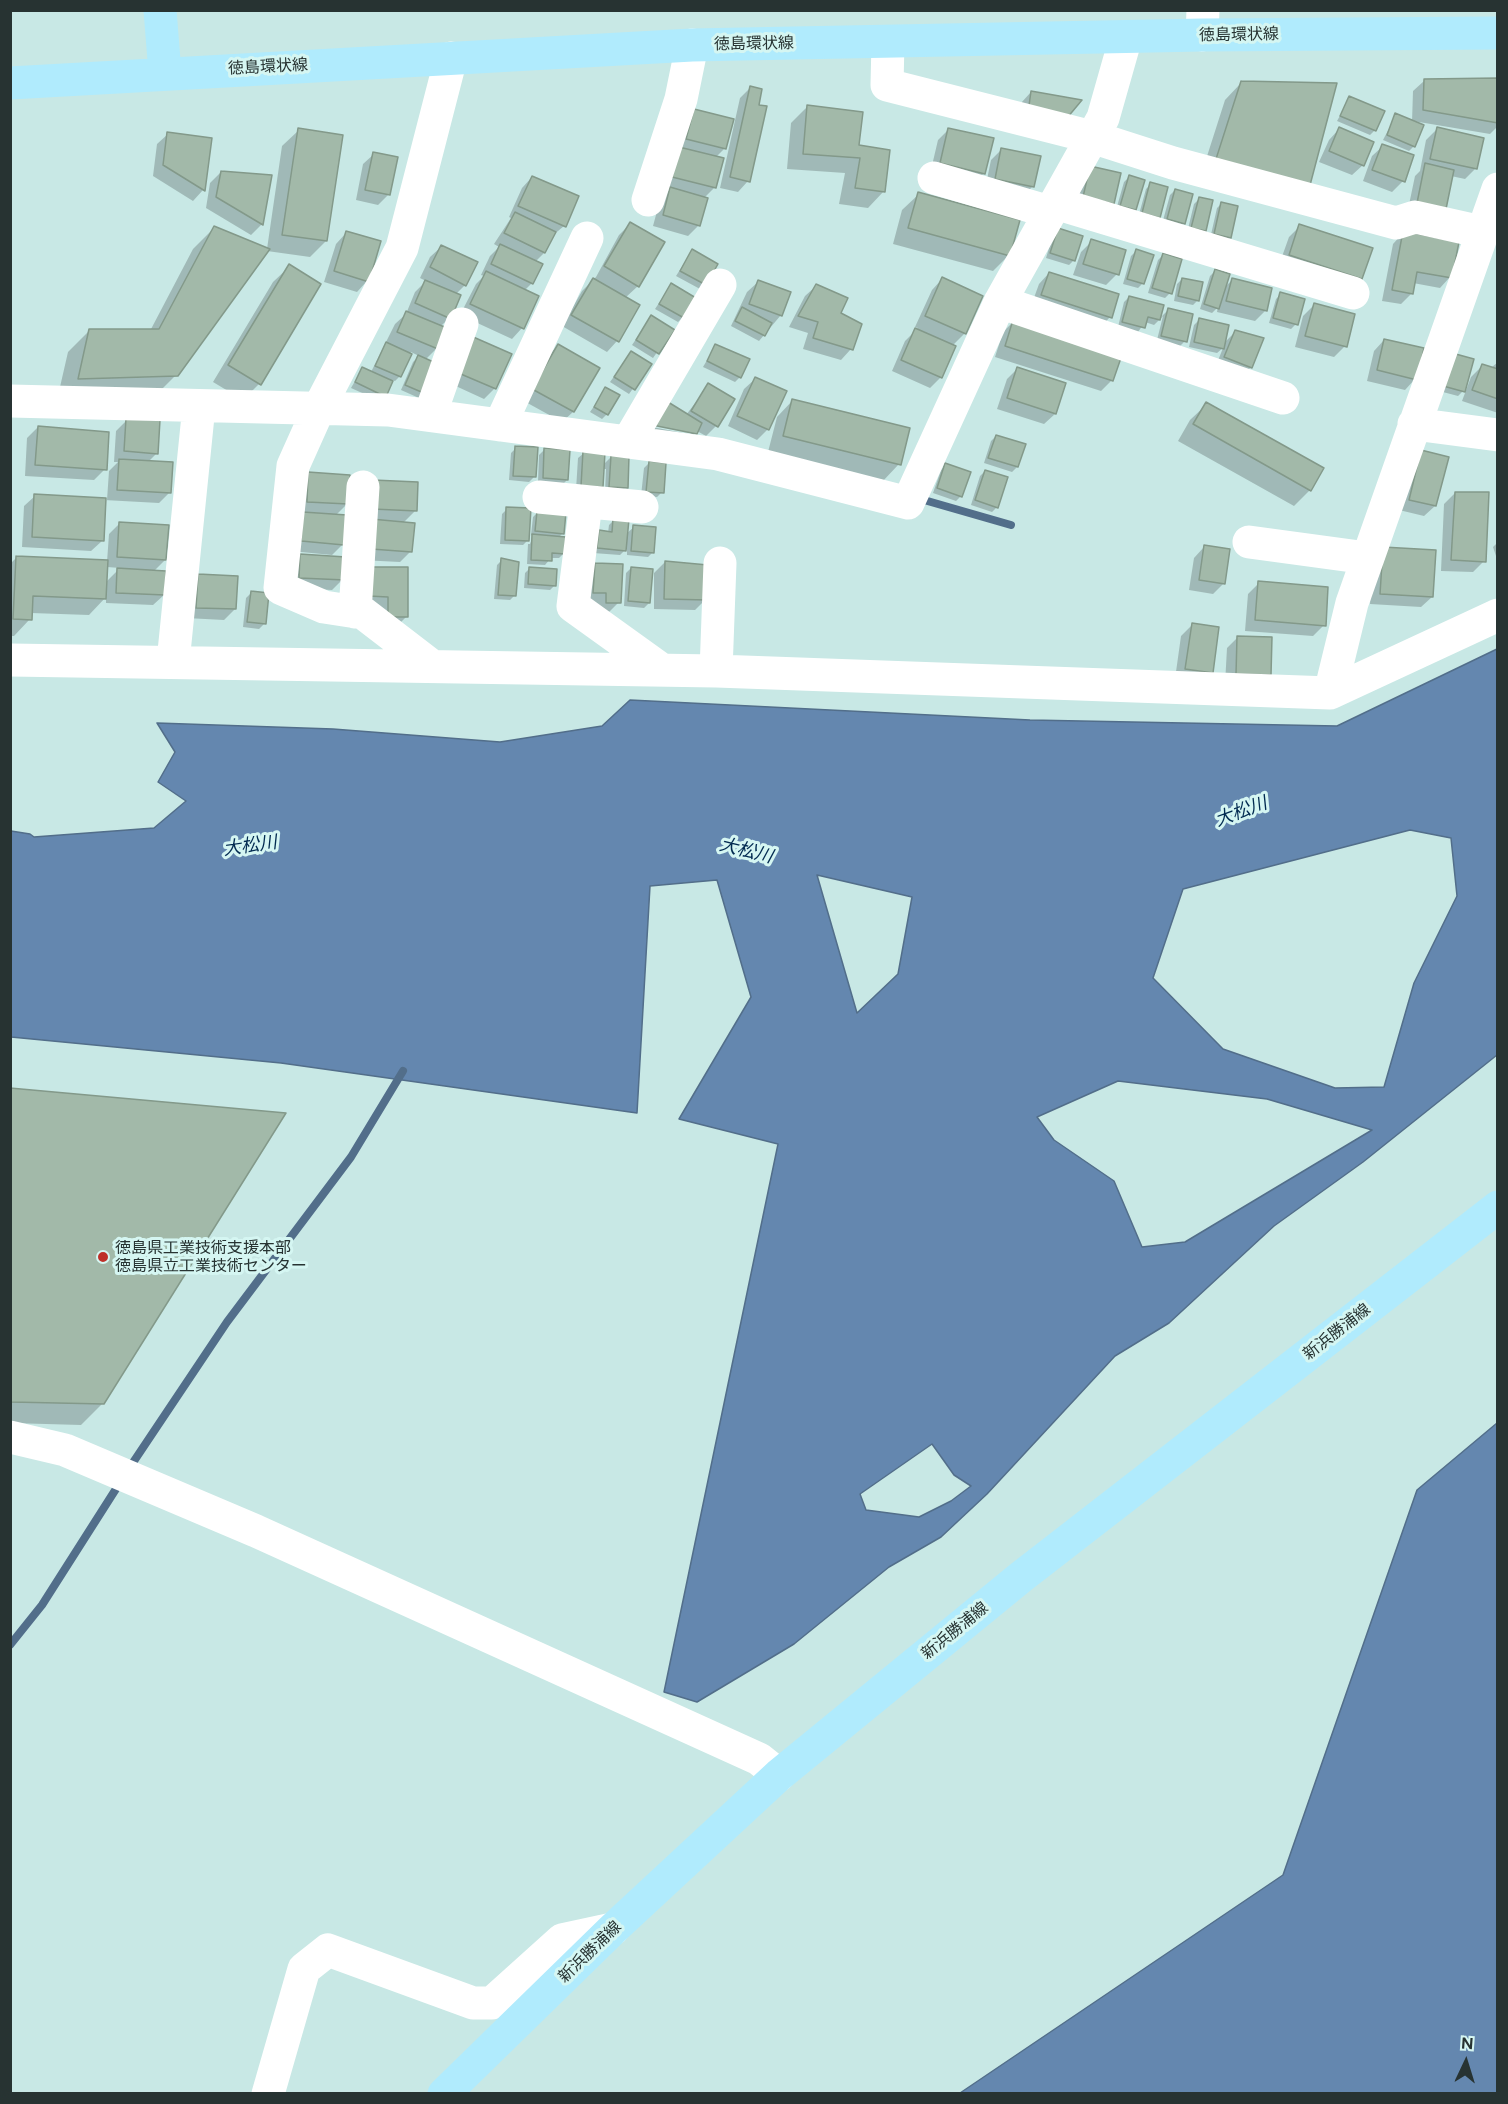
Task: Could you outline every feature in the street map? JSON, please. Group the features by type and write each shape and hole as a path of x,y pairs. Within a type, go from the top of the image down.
{"main road":[{"path":"160,10 165,73"},
{"name":"徳島環状線","path":"10,83 692,45 1126,37 1203,23 1497,33"},
{"name":"新浜勝浦線","path":"444,2094 613,1929 779,1775 1021,1577 1497,1208"}],"street":[{"path":"10,401 388,410 718,454 908,504 1000,302 1103,118 1126,37"},
{"path":"888,42 887,85 1092,137 1173,163 1395,223 1415,217 1482,232"},
{"path":"648,200 681,99 692,45"},
{"path":"432,666 363,613 324,607 280,588 293,466 319,408 402,248 451,58"},
{"path":"934,178 1053,207 1353,293"},
{"path":"1330,693 1352,603 1497,189"},
{"path":"500,425 588,238"},
{"path":"628,442 720,285"},
{"path":"1000,302 1285,399"},
{"path":"430,415 462,324"},
{"path":"173,662 199,406"},
{"path":"1414,424 1497,435"},
{"path":"355,612 363,487"},
{"path":"539,497 642,507"},
{"path":"586,503 573,606 662,670"},
{"path":"1249,542 1367,558"},
{"path":"716,671 720,563"},
{"path":"10,660 716,671 1330,693 1497,615"},
{"path":"10,1437 64,1450 256,1531 759,1758 779,1775"},
{"path":"268,2094 304,1968 328,1950 473,2003 492,2003 562,1940 613,1929"}],"water":[{"name":"大松川","path":"1497,649 1497,1055 1363,1162 1274,1226 1169,1323 1115,1356 987,1494 941,1537 889,1567 794,1644 697,1702 664,1692 778,1144 679,1119 751,997 717,880 650,886 637,1113 281,1063 11,1037 11,831 30,834 34,837 154,828 186,801 158,782 175,752 157,723 333,729 500,742 602,726 630,700 1030,720 1337,726","holes":["1410,830 1451,838 1457,896 1414,983 1384,1087 1335,1088 1223,1049 1153,978 1183,889","817,875 912,897 898,974 857,1013","1118,1081 1267,1099 1372,1130 1185,1242 1142,1247 1114,1181 1054,1140 1037,1117","932,1444 954,1475 971,1486 951,1501 919,1517 866,1510 860,1494"]},
{"path":"1497,1423 1497,2093 960,2093 1283,1875 1417,1490"}],"building":[{"path":"1498,78 1498,123 1423,110 1424,79"},
{"path":"1241,81 1337,83 1309,189 1216,159"},
{"path":"750,86 762,89 759,105 767,106 750,182 730,177"},
{"path":"1031,91 1082,100 1067,118 1028,113"},
{"path":"1349,96 1385,111 1376,131 1340,116"},
{"path":"807,105 863,112 859,145 890,150 885,192 855,188 860,158 803,154"},
{"path":"694,109 734,119 726,149 686,139"},
{"path":"1395,113 1424,125 1415,147 1387,135"},
{"path":"1339,127 1374,142 1364,166 1329,151"},
{"path":"1437,127 1484,138 1477,169 1430,159"},
{"path":"298,128 343,135 327,241 282,235"},
{"path":"948,128 994,138 985,174 940,163"},
{"path":"167,132 212,138 205,191 163,165"},
{"path":"1382,144 1414,155 1405,182 1372,170"},
{"path":"679,147 724,158 716,188 672,177"},
{"path":"1001,148 1041,156 1034,187 995,179"},
{"path":"373,152 398,157 390,195 365,190"},
{"path":"1425,163 1454,170 1445,214 1416,208"},
{"path":"1090,166 1121,173 1114,204 1083,197"},
{"path":"221,171 272,175 263,225 216,197"},
{"path":"1129,175 1145,180 1136,210 1120,206"},
{"path":"532,176 579,196 566,227 518,206"},
{"path":"1150,182 1168,187 1160,218 1142,213"},
{"path":"670,187 708,198 700,226 663,215"},
{"path":"1175,189 1193,194 1185,224 1167,219"},
{"path":"918,192 1020,220 1010,256 908,228"},
{"path":"1199,197 1213,200 1206,231 1191,228"},
{"path":"1221,202 1238,206 1231,238 1214,234"},
{"path":"515,212 556,232 545,253 504,233"},
{"path":"630,222 665,242 639,287 604,266"},
{"path":"1299,224 1373,248 1362,279 1289,255"},
{"path":"214,226 270,249 178,376 78,379 89,329 159,329"},
{"path":"1058,228 1083,236 1075,261 1050,253"},
{"path":"346,231 381,241 369,282 334,271"},
{"path":"1403,231 1459,242 1452,278 1417,272 1413,294 1392,290"},
{"path":"1091,239 1126,250 1119,275 1083,264"},
{"path":"500,244 543,264 533,284 491,264"},
{"path":"441,245 478,262 466,286 430,267"},
{"path":"692,249 718,264 706,285 680,271"},
{"path":"1136,249 1154,255 1144,284 1127,279"},
{"path":"1163,253 1182,259 1172,294 1152,288"},
{"path":"289,264 321,284 261,385 228,365"},
{"path":"1215,269 1230,274 1219,309 1204,304"},
{"path":"486,271 539,296 524,329 470,304"},
{"path":"1049,272 1119,294 1112,318 1041,295"},
{"path":"942,277 983,296 966,334 925,316"},
{"path":"593,278 640,305 619,342 571,315"},
{"path":"1182,278 1203,282 1199,301 1178,296"},
{"path":"1232,278 1272,288 1267,311 1226,301"},
{"path":"425,280 461,295 451,319 415,303"},
{"path":"758,280 791,292 782,316 749,304"},
{"path":"671,283 696,298 684,318 659,304"},
{"path":"816,284 848,298 841,313 862,324 853,350 813,338 818,322 798,316"},
{"path":"1280,292 1305,299 1298,325 1273,318"},
{"path":"1129,296 1164,305 1160,320 1148,317 1145,328 1122,322"},
{"path":"1314,303 1355,314 1347,347 1305,336"},
{"path":"742,307 772,323 765,336 735,321"},
{"path":"1168,308 1193,314 1187,342 1161,336"},
{"path":"406,311 447,328 438,349 397,332"},
{"path":"651,315 675,330 659,354 636,340"},
{"path":"1199,318 1229,325 1224,349 1194,342"},
{"path":"1013,320 1122,355 1113,381 1005,346"},
{"path":"915,328 956,346 942,378 901,360"},
{"path":"1235,330 1264,338 1252,368 1224,357"},
{"path":"471,336 512,354 496,389 456,372"},
{"path":"1384,339 1424,348 1417,380 1377,370"},
{"path":"386,342 412,354 401,377 375,366"},
{"path":"558,344 600,368 574,412 532,389"},
{"path":"715,344 750,359 741,378 707,361"},
{"path":"631,351 652,364 635,390 614,377"},
{"path":"1452,353 1474,359 1465,392 1443,386"},
{"path":"418,355 438,364 426,394 405,385"},
{"path":"1482,364 1498,369 1498,399 1472,390"},
{"path":"362,367 393,381 386,397 355,382"},
{"path":"1017,367 1066,383 1056,414 1007,398"},
{"path":"755,377 787,391 769,430 737,416"},
{"path":"708,383 735,399 718,427 691,411"},
{"path":"605,387 620,395 608,415 594,407"},
{"path":"792,399 910,428 901,465 783,436"},
{"path":"668,402 702,423 697,434 647,424"},
{"path":"1206,402 1324,468 1311,491 1193,424"},
{"path":"126,418 160,420 158,454 124,451"},
{"path":"38,426 109,432 107,470 35,465"},
{"path":"996,435 1026,444 1018,467 988,458"},
{"path":"515,446 538,447 536,477 513,476"},
{"path":"544,448 570,450 568,480 543,478"},
{"path":"1421,450 1449,457 1436,506 1409,500"},
{"path":"583,451 605,452 603,487 581,486"},
{"path":"611,455 629,456 628,488 609,487"},
{"path":"119,459 173,462 171,493 117,490"},
{"path":"649,461 666,463 664,493 646,492"},
{"path":"945,463 971,472 962,497 937,488"},
{"path":"985,470 1008,477 998,508 975,500"},
{"path":"308,472 350,475 348,504 307,502"},
{"path":"373,480 418,482 417,511 372,509"},
{"path":"1455,492 1489,492 1486,562 1451,560"},
{"path":"34,494 106,498 104,541 32,537"},
{"path":"506,507 531,508 529,541 505,540"},
{"path":"537,511 566,512 564,534 535,531"},
{"path":"303,512 347,515 344,545 301,541"},
{"path":"613,518 629,519 626,551 597,548 599,530 612,532"},
{"path":"371,519 415,523 412,552 371,549"},
{"path":"119,522 169,525 166,560 117,557"},
{"path":"633,525 656,527 654,553 631,551"},
{"path":"532,534 566,537 565,554 552,553 552,561 531,560"},
{"path":"1204,545 1230,549 1225,584 1199,580"},
{"path":"1383,547 1436,550 1433,597 1380,594"},
{"path":"300,554 346,557 345,580 299,578"},
{"path":"16,556 108,560 106,599 33,596 32,620 13,619"},
{"path":"501,558 519,562 516,596 498,595"},
{"path":"665,561 708,565 707,600 664,599"},
{"path":"595,563 623,564 621,603 606,603 606,593 593,593"},
{"path":"368,567 408,567 408,617 388,617 388,597 368,596"},
{"path":"529,567 557,569 556,586 528,584"},
{"path":"631,567 653,569 650,603 628,601"},
{"path":"117,568 166,571 165,595 116,593"},
{"path":"198,574 238,576 236,609 196,608"},
{"path":"1258,581 1328,587 1326,626 1255,620"},
{"path":"251,591 269,593 266,624 247,622"},
{"path":"1192,623 1219,627 1213,673 1185,669"},
{"path":"1237,636 1272,637 1271,675 1236,674"},
{"name":"徳島県工業技術支援本部 徳島県立工業技術センター","path":"10,1088 286,1113 104,1404 10,1402"}],"waterway":[{"path":"924,500 1011,525"},
{"path":"128,1470 227,1322 351,1157 403,1071"},
{"path":"10,1645 42,1605 121,1481"}],"place":[{"name":"徳島県工業技術支援本部 徳島県立工業技術センター","path":"103,1257"}]}
